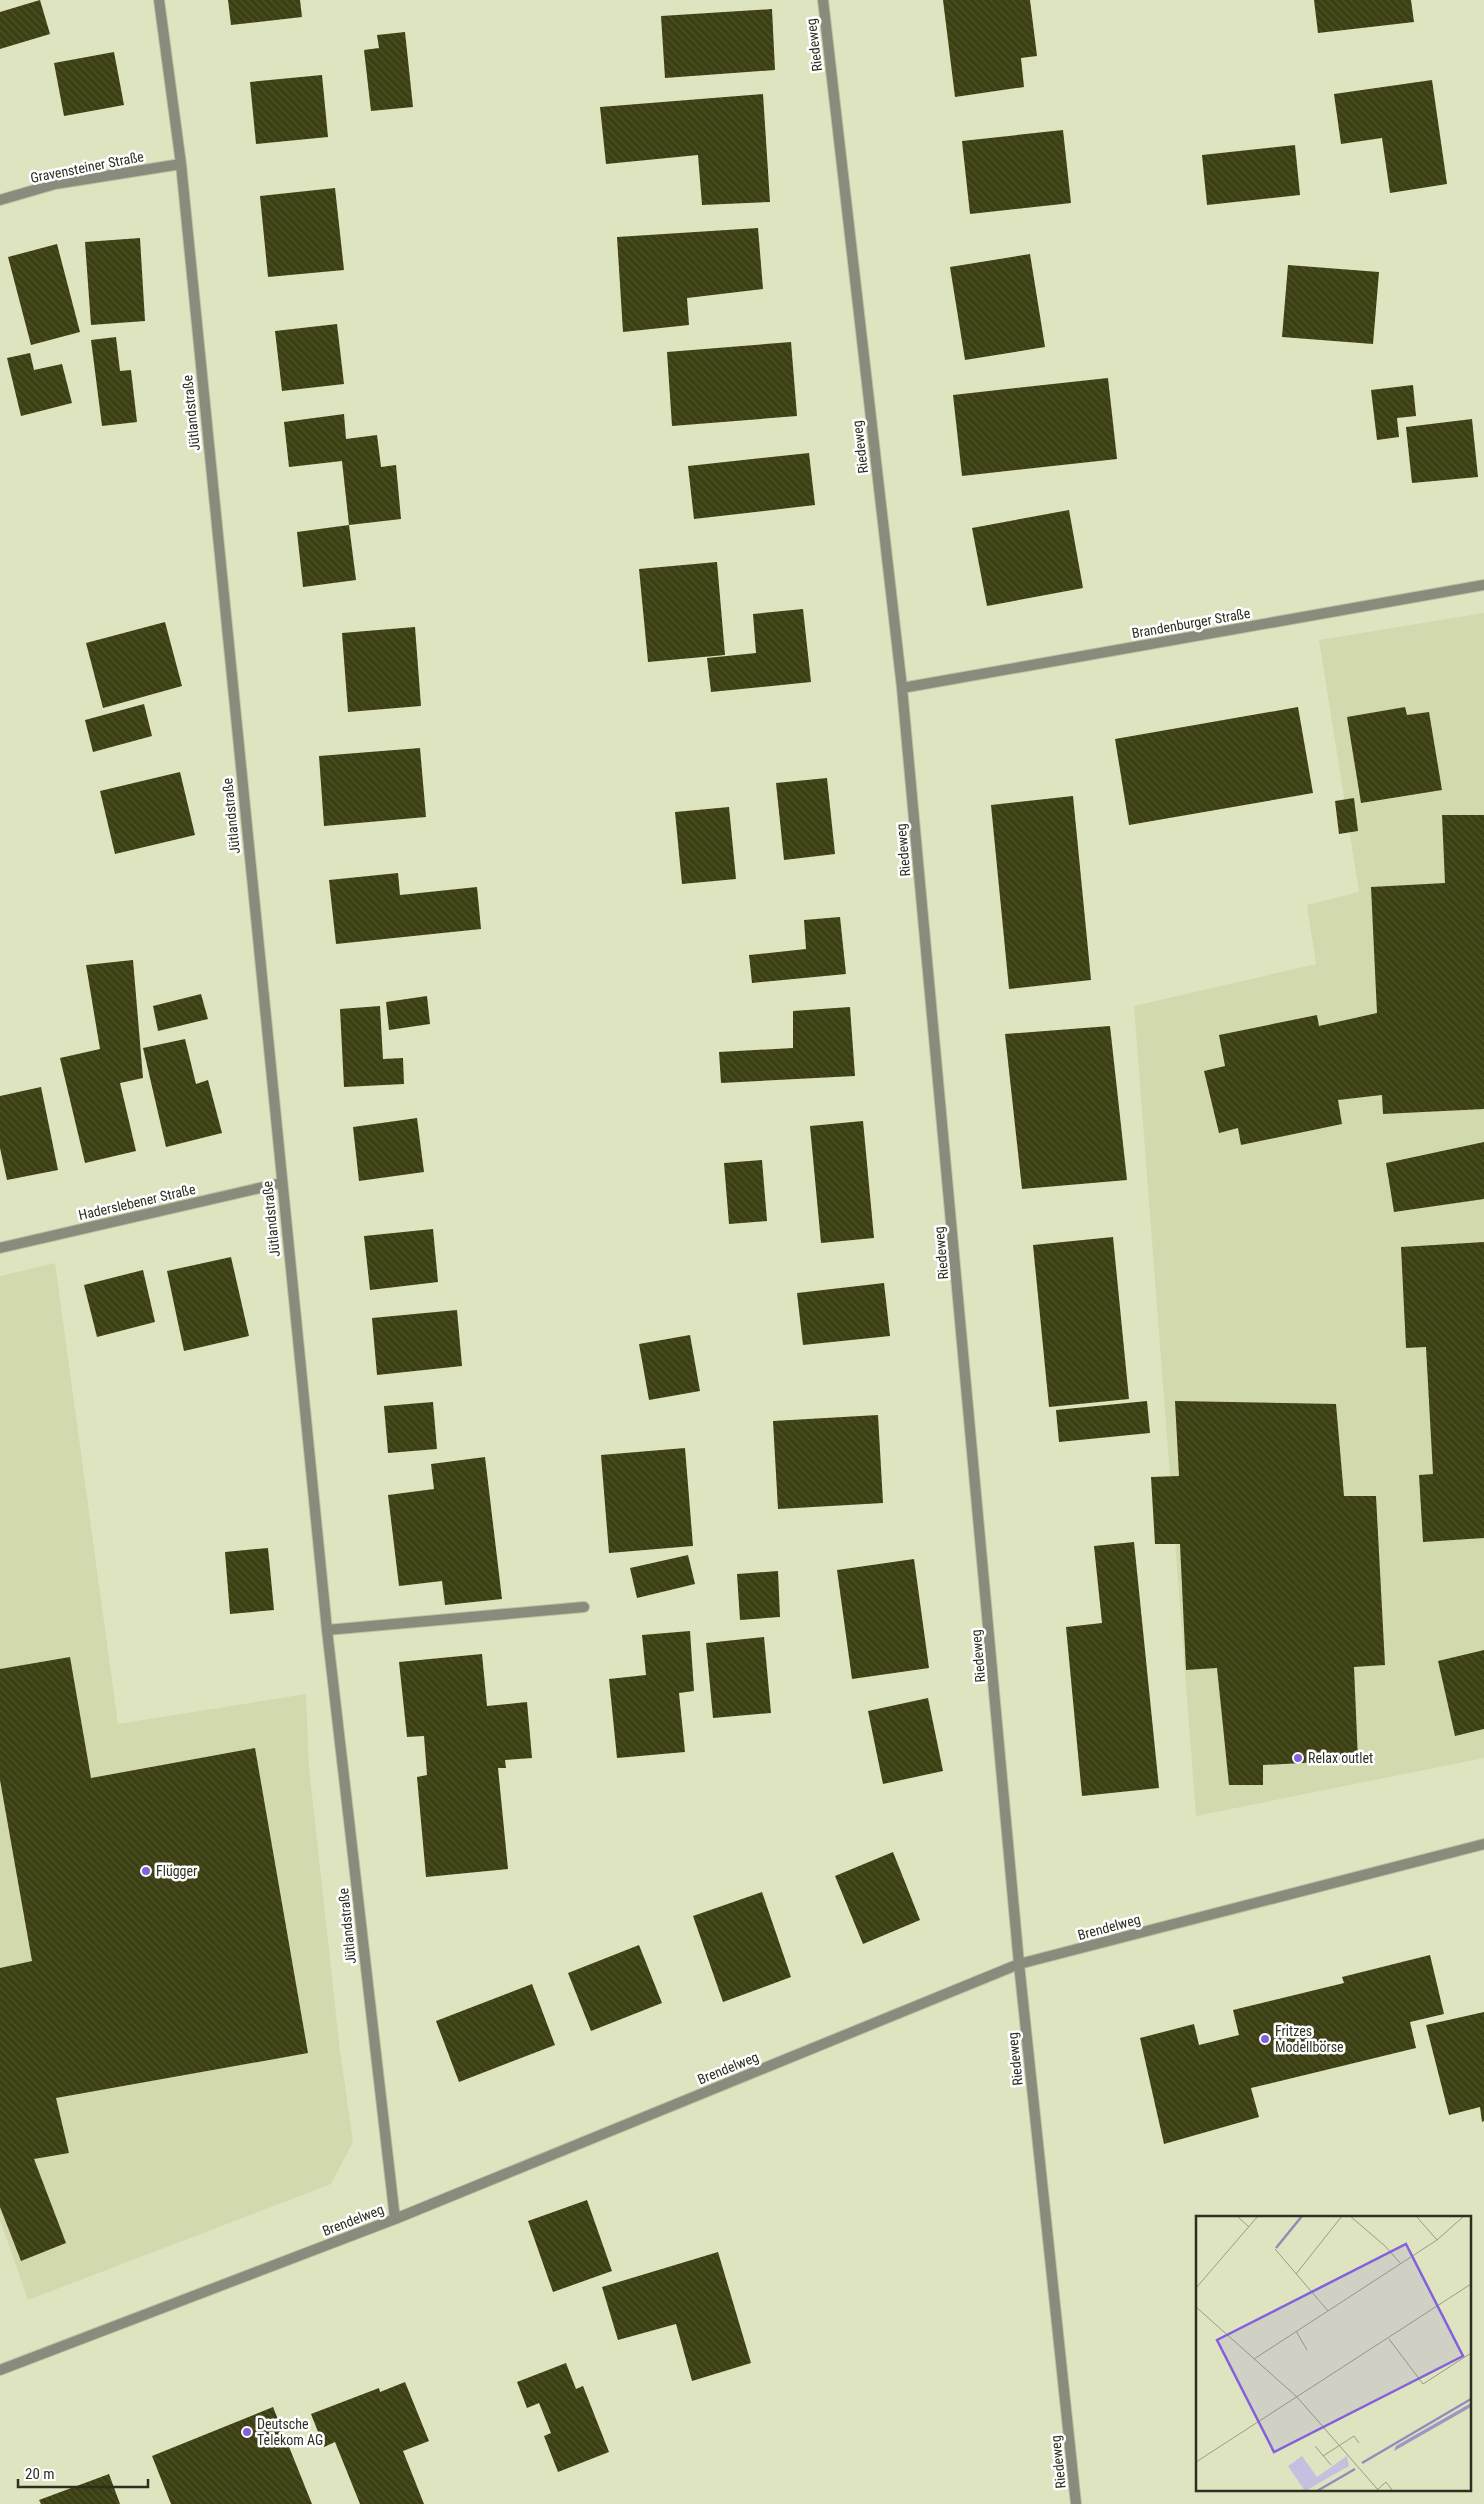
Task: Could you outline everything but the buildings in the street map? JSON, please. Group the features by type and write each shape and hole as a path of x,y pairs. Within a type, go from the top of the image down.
{"street":[{"name":"Jütlandstraße","path":"159,0 181,164 327,1630 395,2219"},
{"name":"Riedeweg","path":"823,0 902,688 1019,1964 1076,2504"},
{"name":"Gravensteiner Straße","path":"0,200 54,184 181,164"},
{"name":"Brandenburger Straße","path":"902,688 1484,585"},
{"name":"Haderslebener Straße","path":"0,1248 281,1183"},
{"path":"327,1630 584,1607"},
{"name":"Brendelweg","path":"0,2370 395,2219 1019,1964 1484,1844"}],"shaded area":[{"path":"1484,613 1484,1758 1196,1816 1134,1006 1316,964 1307,905 1359,892 1319,640"},
{"path":"55,1263 118,1724 306,1694 309,1767 340,2051 353,2142 331,2184 28,2300 0,2220 0,1276"}],"place":[{"name":"Relax outlet","path":"1298,1758"},
{"name":"Flügger","path":"146,1871"},
{"name":"Fritzes Modellbörse","path":"1265,2039"},
{"name":"Deutsche Telekom AG","path":"247,2432"}]}
